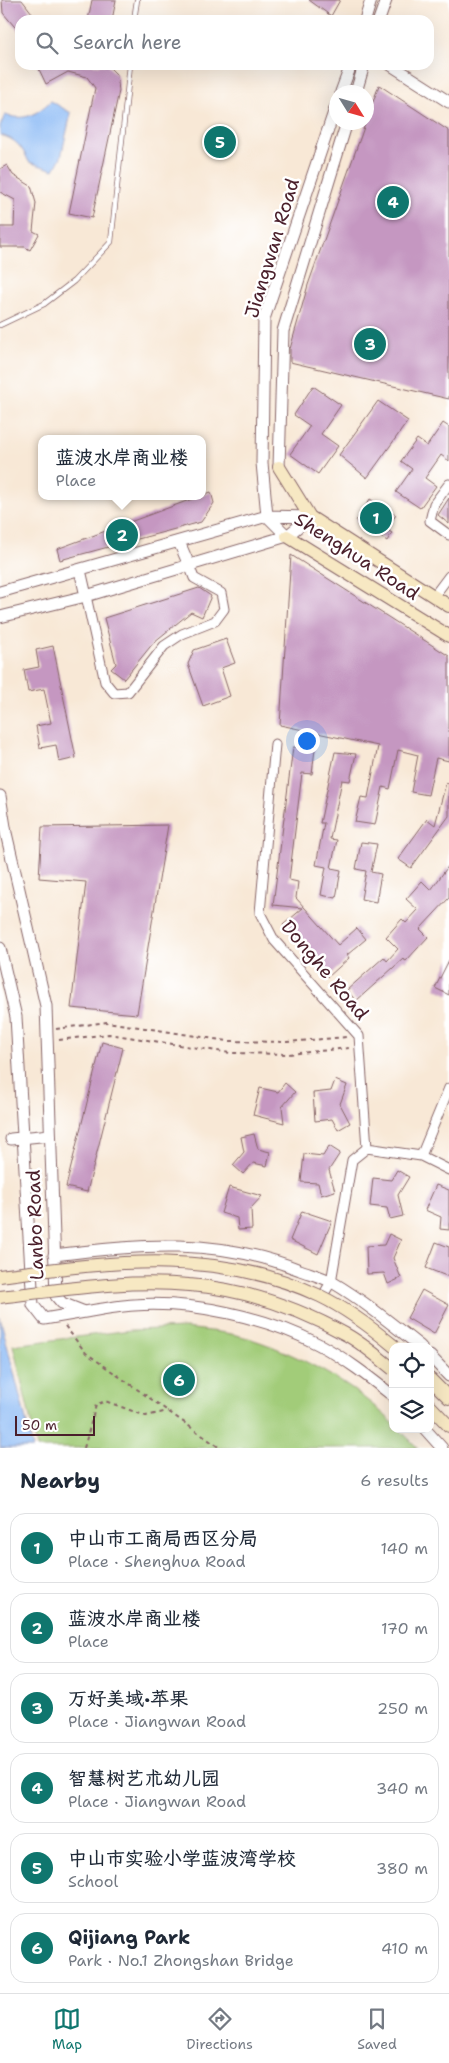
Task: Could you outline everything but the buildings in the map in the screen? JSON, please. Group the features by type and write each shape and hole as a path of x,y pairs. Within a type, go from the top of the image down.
{"main road":[{"name":"Shenghua Road","path":"279,467 310,517 449,606"},
{"name":"Shenghua Road","path":"287,536 449,636"},
{"path":"0,1276 86,1265 195,1262 262,1274 322,1297 366,1324 390,1343"},
{"path":"0,1297 84,1287 189,1284 240,1293 291,1308 349,1336 389,1365"},
{"path":"434,1383 449,1398"},
{"path":"434,1410 449,1426"}],"street":[{"path":"366,15 371,0"},
{"path":"381,15 386,0"},
{"path":"343,85 348,70"},
{"path":"358,85 363,70"},
{"path":"399,70 449,102"},
{"name":"Jiangwan Road","path":"262,463 264,318 329,127"},
{"name":"Jiangwan Road","path":"279,467 283,331 345,130"},
{"name":"Shenghua Road","path":"262,463 267,516 287,536"},
{"path":"449,484 434,504 430,521 449,535"},
{"path":"0,592 267,516 310,517"},
{"path":"0,617 86,596 287,536 310,517"},
{"path":"80,570 105,682 114,693 128,692 164,646 182,634 216,621 224,609 221,593 194,578 179,542"},
{"path":"434,596 449,576"},
{"name":"Donghe Road","path":"275,744 260,913 274,940 359,1036 362,1048 368,1148"},
{"name":"Lanbo Road","path":"0,796 6,833 46,1006 56,1296 62,1303 85,1312"},
{"name":"Lanbo Road","path":"0,948 16,1017 33,1304 44,1319 85,1312"},
{"path":"421,1156 449,1088"},
{"path":"11,1139 50,1135"},
{"path":"322,1297 331,1282 352,1160 368,1148 421,1156 449,1170"},
{"path":"54,1255 128,1246 185,1245 235,1251 284,1264 331,1282 373,1308 416,1343"},
{"path":"85,1312 135,1305 191,1307 263,1321 318,1344 362,1372 389,1393"},
{"path":"434,1360 449,1376"},
{"path":"429,1433 442,1448"}],"lane":[{"path":"135,15 137,0"},
{"path":"0,324 44,304 74,281 111,242 129,70"}],"path":[{"path":"46,1036 107,1022 227,1041 287,1042 359,1036"},
{"path":"46,1036 109,1034 230,1053 289,1054 362,1048"},
{"path":"58,1316 86,1353 220,1448"},
{"path":"84,1448 96,1405 105,1401 146,1416 168,1411"}],"green space":[{"path":"186,1328 243,1337 270,1346 308,1363 345,1384 389,1419 389,1433 403,1433 418,1448 37,1448 13,1345 131,1330"}],"water":[{"path":"51,101 71,113 61,157 54,170 29,162 18,144 0,135 0,126 5,115 25,117 40,110"},
{"path":"0,1317 33,1448 0,1448"}],"place":[{"name":"中山市实验小学蓝波湾学校","path":"220,142"},
{"name":"智慧树艺术幼儿园","path":"393,202"},
{"name":"万好美域·苹果","path":"370,344"},
{"name":"中山市工商局西区分局","path":"376,518"},
{"name":"蓝波水岸商业楼","path":"122,535"},
{"name":"Qijiang Park","path":"179,1380"}]}
